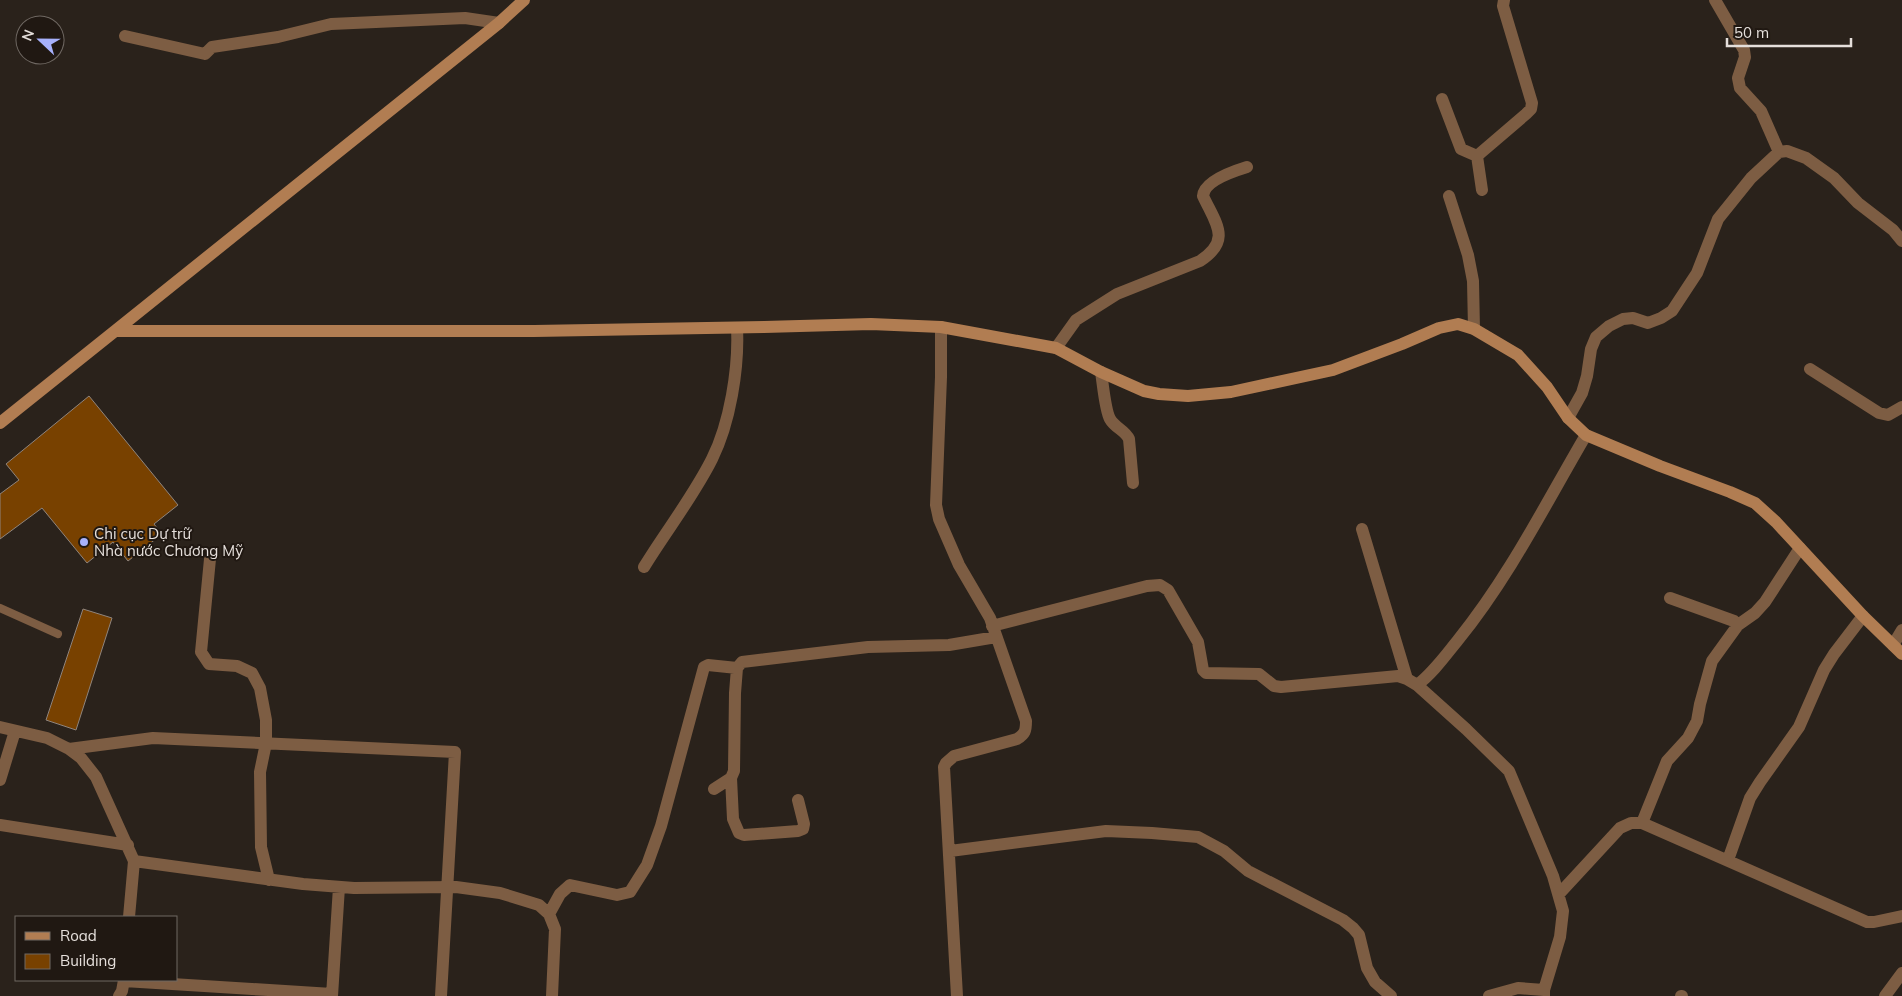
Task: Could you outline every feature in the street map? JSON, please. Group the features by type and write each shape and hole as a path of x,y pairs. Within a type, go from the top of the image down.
{"main road":[{"path":"0,423 499,23 524,0"},
{"path":"115,331 534,330 736,328 872,324 941,327 1056,348 1100,372 1144,391 1188,396 1231,392 1333,370 1439,328 1458,324 1474,329 1518,355 1547,387 1568,418 1586,435 1755,503 1776,522 1897,650"}],"street":[{"path":"1477,156 1531,109 1532,103 1503,6 1504,0"},
{"path":"1715,0 1744,50 1745,57 1738,78 1740,88 1761,112 1779,152"},
{"path":"125,36 204,54 212,47 278,37 331,24 465,18 499,23"},
{"path":"1442,99 1461,149 1477,156"},
{"path":"1568,418 1582,393 1591,349 1596,338 1609,326 1623,319 1633,318 1648,322 1666,316 1672,311 1697,273 1718,219 1752,178 1779,152 1787,151 1806,158 1834,178 1858,203 1893,230 1902,241"},
{"path":"1477,156 1482,190"},
{"path":"1056,348 1076,320 1116,294 1191,265 1211,254 1215,249 1219,236 1218,228 1203,196 1204,192 1211,184 1228,173 1247,167"},
{"path":"1449,196 1468,255 1473,281 1474,329"},
{"path":"941,327 936,505 939,519 959,565 990,618 1026,722 1024,735 1017,739 954,756 946,763 944,780 950,851 957,996"},
{"path":"644,567 693,493 712,458 723,429 732,391 737,344 736,328"},
{"path":"1810,369 1879,413 1888,415 1902,407"},
{"path":"1100,372 1110,419 1115,426 1126,432 1129,439 1133,483"},
{"path":"1412,682 1426,678 1445,657 1499,584 1534,528 1586,435"},
{"path":"1362,528 1412,682"},
{"path":"1642,823 1667,761 1688,738 1697,721 1712,661 1738,626 1755,613 1765,602 1800,548"},
{"path":"210,559 202,652 209,664 237,666 252,673 260,688 266,720 266,744 260,772 259,806 261,847 269,880"},
{"path":"798,800 804,824 803,828 798,831 744,836 739,833 733,819 731,778 734,771 734,722 737,668 739,664 748,661 868,647 949,645 1147,586 1160,585 1168,590 1198,642 1202,670 1206,673 1259,674 1274,686 1281,687 1398,676 1412,682 1466,729 1509,771 1553,876 1563,911 1560,937 1544,993 1518,988 1489,996"},
{"path":"1670,598 1734,622 1738,626"},
{"path":"1728,860 1750,798 1799,727 1824,670 1863,616"},
{"path":"1897,650 1902,630"},
{"path":"549,914 560,894 570,885 617,895 630,892 647,865 662,826 704,667 708,665 737,668"},
{"path":"0,727 47,738 69,749 80,758 96,777 134,862 129,916"},
{"path":"0,780 15,731"},
{"path":"69,749 153,738 455,752 442,996"},
{"path":"714,789 731,778"},
{"path":"1558,894 1620,828 1631,823 1642,823 1868,922 1902,916"},
{"path":"0,825 128,845"},
{"path":"950,851 1106,832 1198,837 1224,851 1248,871 1343,920 1353,928 1359,935 1367,968 1375,982 1391,996"},
{"path":"134,862 269,880 339,887 448,887 500,893 539,905 549,914 555,929 552,996"},
{"path":"138,981 332,995 339,887"},
{"path":"1885,996 1902,973"},
{"path":"119,996 124,981"}],"lane":[{"path":"0,608 58,634"}],"building":[{"path":"89,396 178,505 154,524 162,534 128,561 113,542 87,563 42,508 0,539 0,494 19,480 6,464"},
{"path":"83,609 112,618 76,730 46,720"}],"place":[{"name":"Chi cục Dự trữ Nhà nước Chương Mỹ","path":"84,542"}]}
